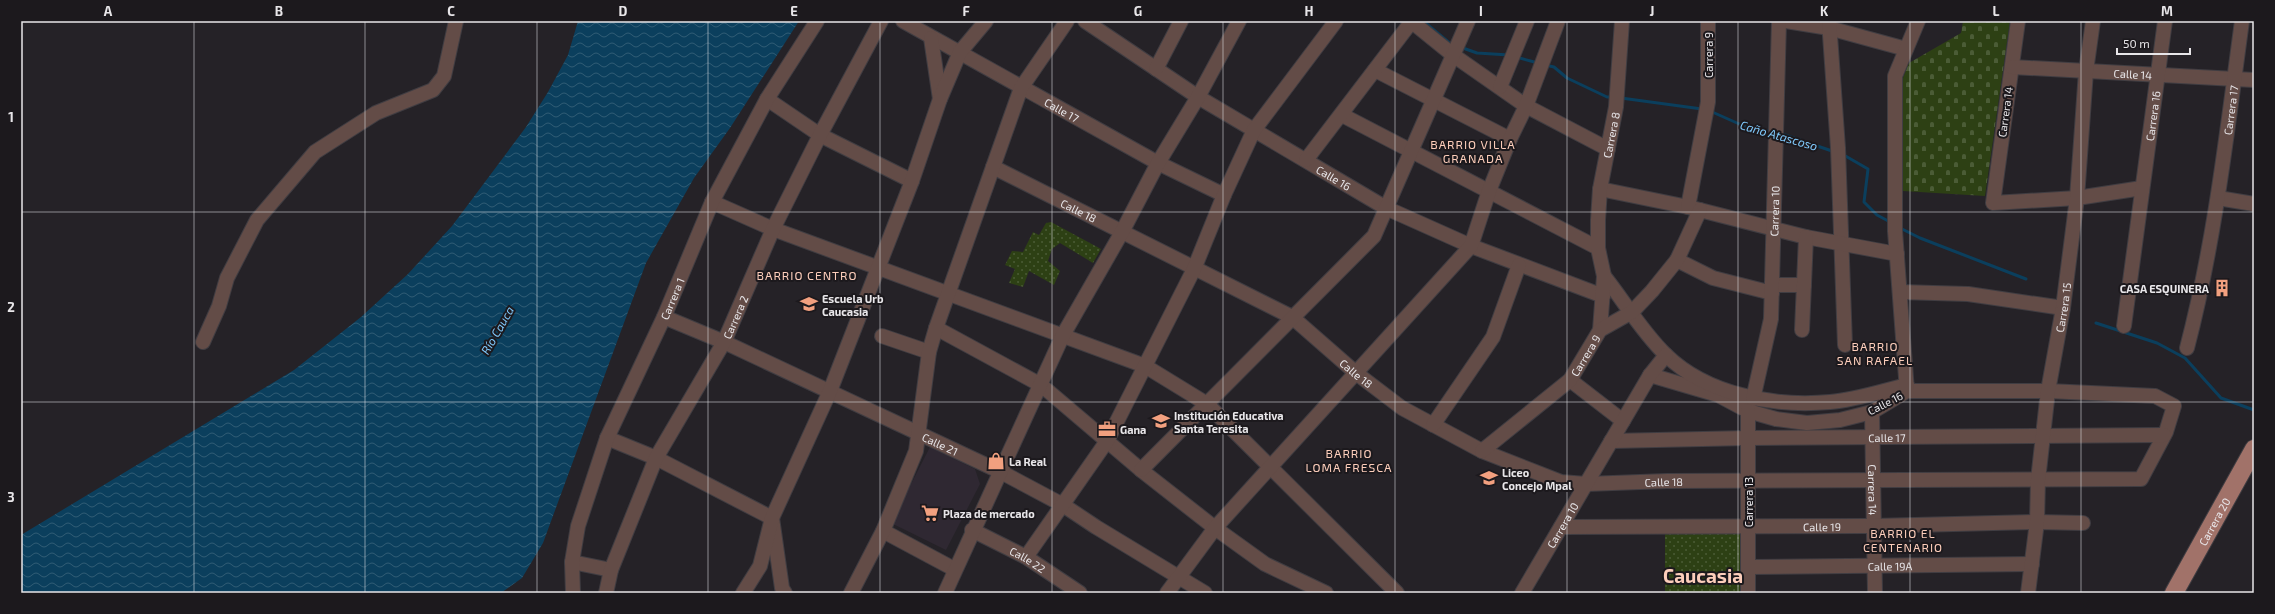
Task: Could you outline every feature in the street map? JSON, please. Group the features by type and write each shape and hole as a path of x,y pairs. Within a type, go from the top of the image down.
{"main road":[{"name":"Carrera 20","path":"2174,593 2254,449"},
{"name":"Carrera 20","path":"2186,593 2254,471"}],"street":[{"path":"203,342 219,306 227,278 257,220 315,152 376,113 433,90 445,71 456,21"},
{"name":"Carrera 1","path":"572,593 572,562 578,526 607,438 664,317 712,202 767,100 817,21"},
{"name":"Carrera 2","path":"606,593 611,570 656,458 724,342 773,229 820,135 881,21"},
{"name":"Calle 17","path":"903,21 931,38 960,52 1021,88 1158,163 1224,195"},
{"path":"742,593 760,566 772,518 830,391 912,181 940,99 960,52 986,21"},
{"path":"851,593 882,532 916,451 929,352 947,293 1021,88 1067,21"},
{"name":"Calle 16","path":"1085,21 1198,97 1386,208 1471,246 1603,296"},
{"path":"1156,69 1180,21"},
{"path":"944,593 1063,335 1122,232 1158,163 1198,97 1240,21"},
{"path":"1026,557 1107,441 1194,269 1224,195 1254,130 1336,21"},
{"path":"1306,160 1342,115 1412,21 1456,49 1500,87 1526,106 1608,149"},
{"path":"1142,470 1292,317 1374,236 1468,21"},
{"path":"1500,87 1527,21"},
{"path":"1167,593 1215,528 1269,466 1471,246 1488,191 1526,106 1558,21"},
{"name":"Carrera 8","path":"1604,276 1598,248 1600,189 1616,107 1622,21"},
{"name":"Carrera 9","path":"1482,452 1570,380 1600,330 1632,312 1652,291 1677,260 1694,208 1707,108 1708,21"},
{"name":"Carrera 10","path":"1750,405 1771,319 1779,21"},
{"path":"1786,21 1828,25 1906,49"},
{"path":"1907,388 1895,226 1895,76 1918,21"},
{"name":"Carrera 14","path":"2018,21 1993,203 2077,198"},
{"name":"Carrera 15","path":"2028,593 2037,522 2038,480 2042,437 2048,391 2063,308 2077,198 2086,71 2093,21"},
{"name":"Carrera 16","path":"2124,326 2165,21"},
{"name":"Carrera 17","path":"2187,348 2202,293 2218,198 2242,21"},
{"path":"1828,25 1838,153 1845,345"},
{"path":"931,38 940,99"},
{"name":"Calle 14","path":"2012,66 2254,80"},
{"path":"1375,70 1510,139"},
{"path":"767,100 820,135 912,181"},
{"path":"1342,115 1598,248"},
{"name":"Calle 18","path":"993,167 1292,317 1356,373 1402,408 1482,452 1561,482 1586,484 2141,479 2164,435"},
{"path":"2077,198 2142,188"},
{"path":"1600,189 1694,208 1774,229 1897,254"},
{"path":"2218,198 2254,204"},
{"path":"712,202 773,229 1145,366 1207,404 1397,593"},
{"path":"1802,330 1806,236"},
{"path":"1677,260 1713,278 1772,289 1804,285"},
{"path":"1433,425 1493,337 1519,265"},
{"path":"1600,330 1604,276"},
{"name":"Calle 16","path":"1604,276 1666,355 1705,382 1776,419 1806,423 1840,420 1872,412 1907,388"},
{"path":"1900,292 1968,294 2063,308"},
{"name":"Calle 21","path":"664,317 724,342 1001,472 1063,505 1205,593"},
{"path":"936,328 1041,385 1142,470 1215,528 1265,564 1326,593"},
{"path":"882,336 929,352"},
{"name":"Carrera 10","path":"1522,593 1650,375 1666,355"},
{"name":"Calle 16","path":"1650,375 1750,405 1831,402 1907,388 2048,391 2155,396 2174,406 2164,435"},
{"path":"1570,380 1623,422"},
{"name":"Carrera 13","path":"1748,593 1748,438 1750,405"},
{"name":"Carrera 14","path":"1872,412 1876,593"},
{"name":"Calle 17","path":"1611,441 1748,438 2164,435"},
{"path":"607,438 656,458 772,518"},
{"path":"772,518 778,562 785,593"},
{"name":"Calle 19","path":"1561,526 1874,526 2037,522 2083,523"},
{"name":"Calle 22","path":"972,530 1026,557 1080,593"},
{"path":"882,532 954,569"},
{"path":"572,562 611,570"},
{"path":"760,566 778,562"},
{"name":"Calle 19A","path":"1748,567 2032,564"}],"shaded area":[{"path":"930,447 975,469 980,484 946,550 891,523"}],"green space":[{"path":"1963,21 2010,21 1985,196 1903,191 1900,85 1909,63 1961,33"},
{"path":"1051,222 1101,249 1093,263 1060,243 1052,249 1048,261 1060,271 1054,285 1029,271 1023,287 1009,283 1015,269 1005,265 1012,251 1023,252 1033,232 1039,235 1046,223"},
{"path":"1665,530 1742,530 1742,593 1665,593"}],"water":[{"name":"Río Cauca","path":"578,21 799,21 730,128 694,178 646,263 543,543 522,578 501,593 21,593 21,535 294,370 361,317 408,274 452,226 526,127 548,92 568,55"}],"waterway":[{"name":"Caño Atascoso","path":"1423,21 1452,45"},
{"name":"Caño Atascoso","path":"1460,47 1477,53 1509,55"},
{"name":"Caño Atascoso","path":"1516,57 1538,63"},
{"name":"Caño Atascoso","path":"1545,65 1554,67 1567,78 1607,97 1613,97"},
{"name":"Caño Atascoso","path":"1621,98 1702,109"},
{"name":"Caño Atascoso","path":"1710,111 1746,127 1772,132"},
{"name":"Caño Atascoso","path":"1779,133 1835,152"},
{"name":"Caño Atascoso","path":"1842,154 1868,169 1864,202 1877,215 1892,223"},
{"name":"Caño Atascoso","path":"1900,228 1920,238 2026,279"},
{"name":"Caño Atascoso","path":"2096,323 2157,343 2185,358 2221,398 2254,410"}],"place":[{"name":"CASA ESQUINERA","path":"2222,288"},
{"name":"Escuela Urb Caucasia","path":"809,304"},
{"name":"Institución Educativa Santa Teresita","path":"1161,421"},
{"name":"Gana","path":"1107,429"},
{"name":"La Real","path":"996,461"},
{"name":"Liceo Concejo Mpal","path":"1489,478"},
{"name":"Plaza de mercado","path":"930,513"}],"district":[{"name":"BARRIO VILLA GRANADA","path":"1473,151"},
{"name":"BARRIO CENTRO","path":"807,275"},
{"name":"BARRIO SAN RAFAEL","path":"1875,353"},
{"name":"BARRIO LOMA FRESCA","path":"1349,460"},
{"name":"BARRIO EL CENTENARIO","path":"1903,540"},
{"name":"Caucasia","path":"1703,575"}]}
